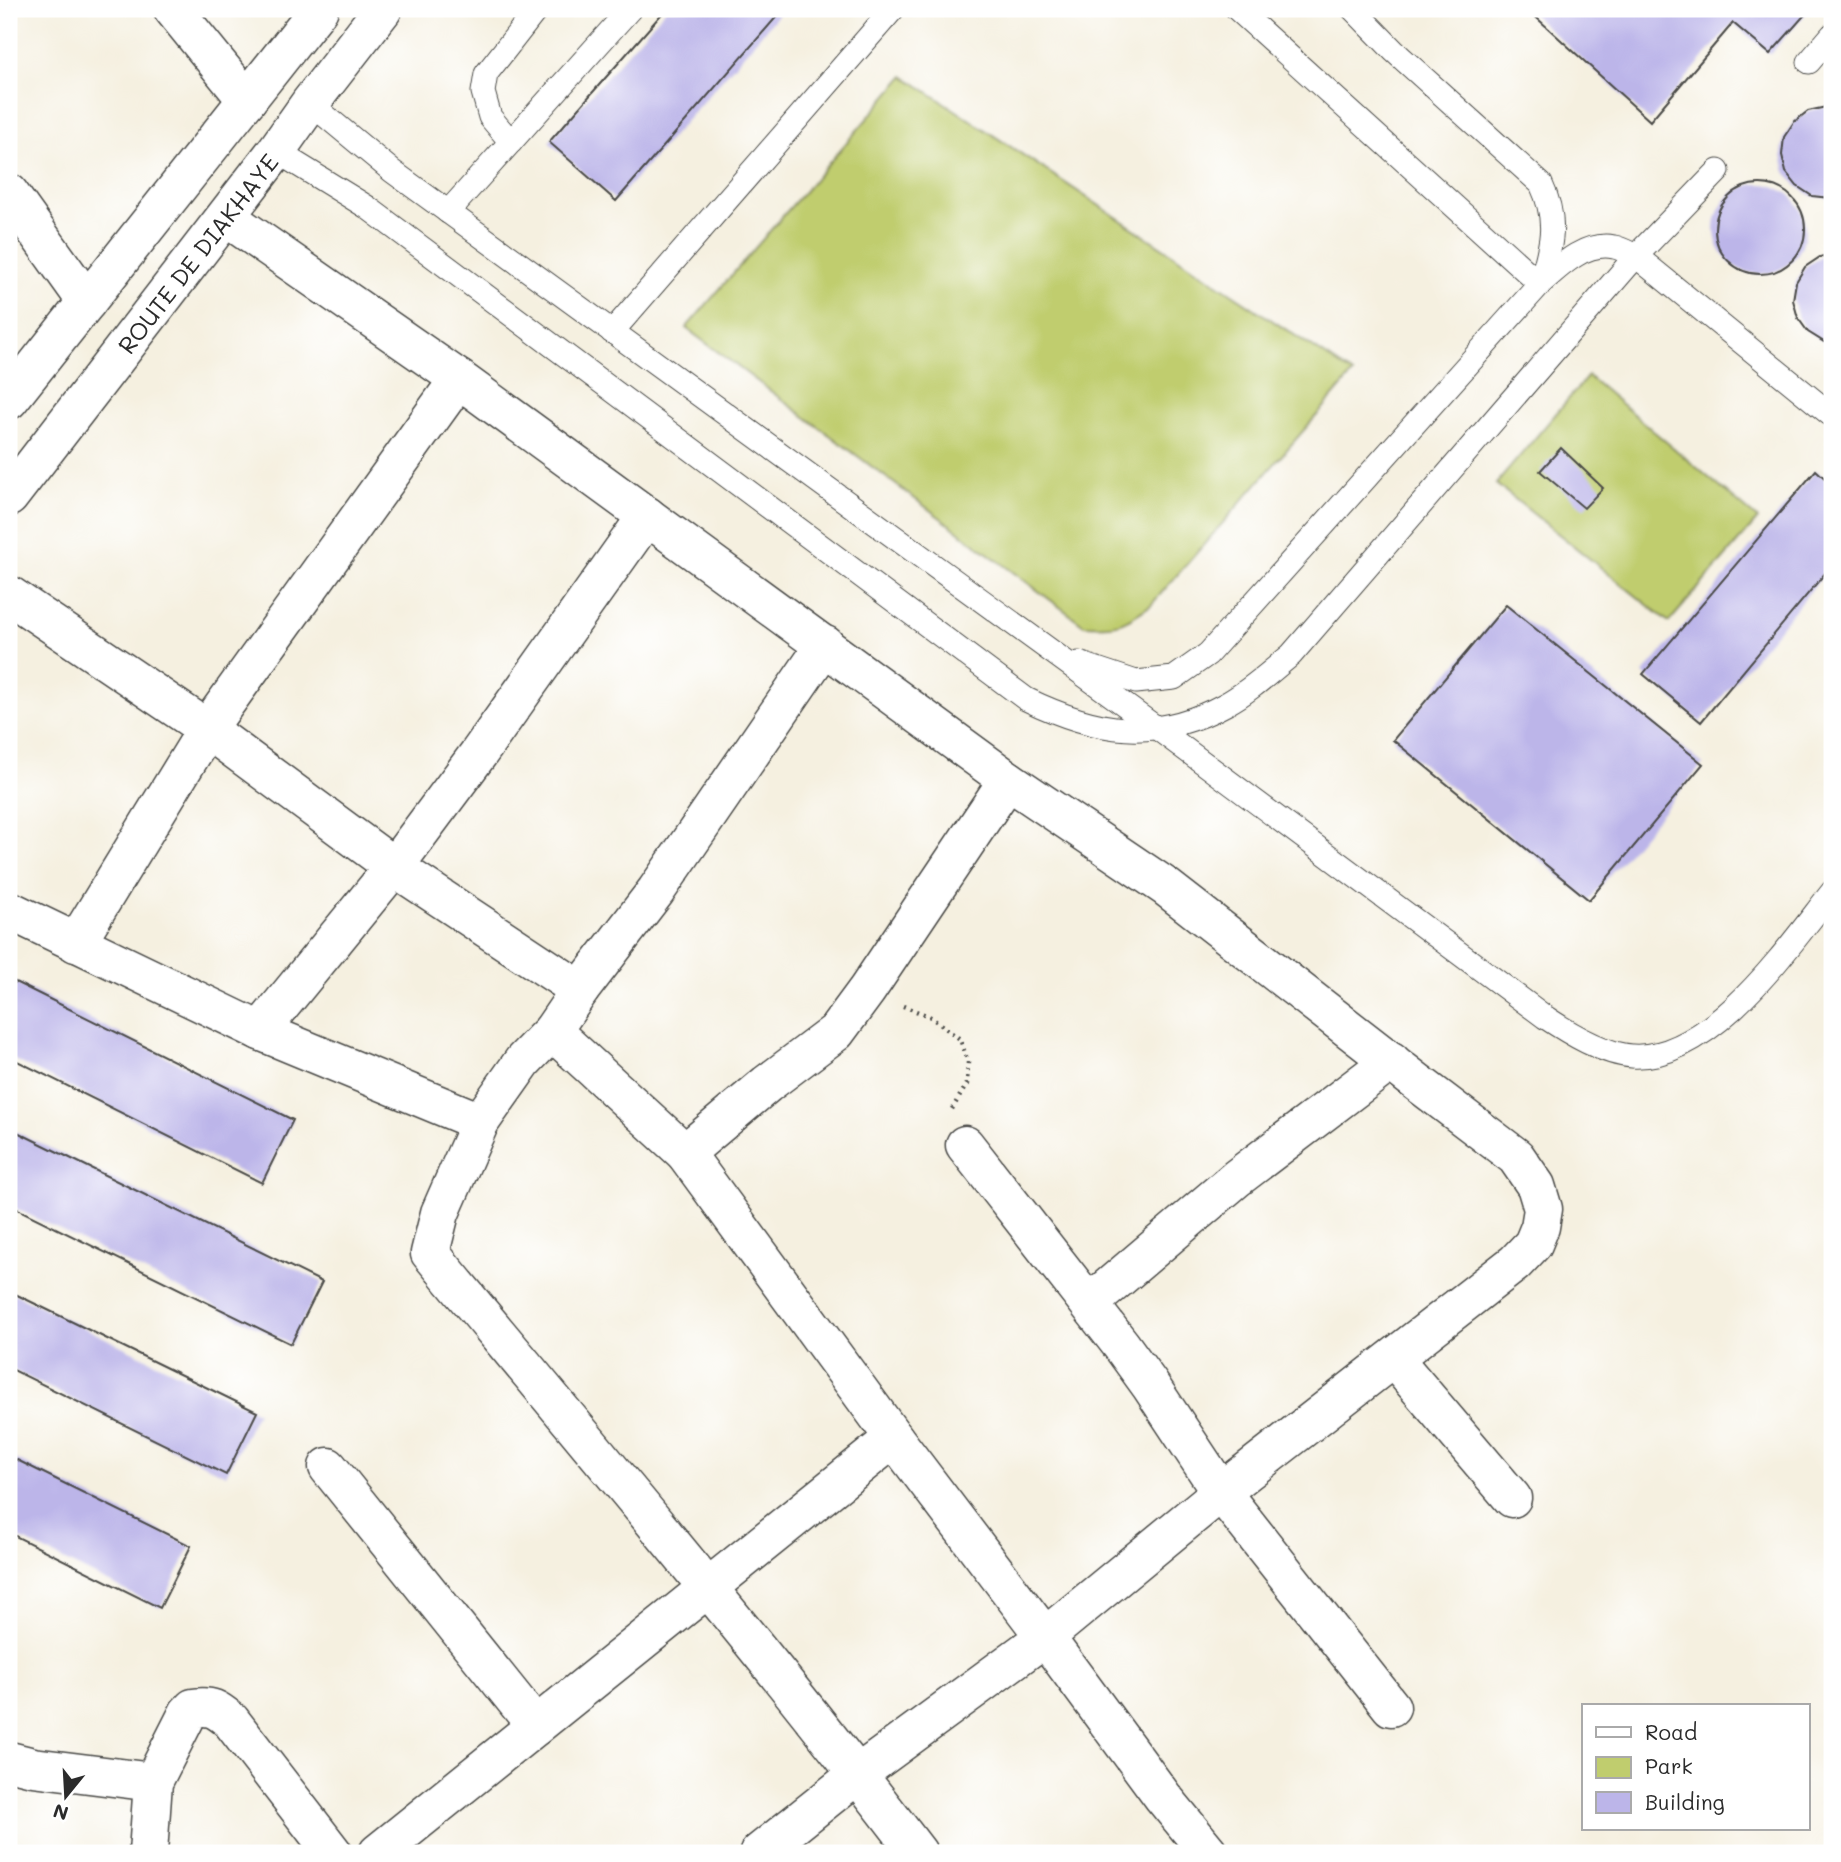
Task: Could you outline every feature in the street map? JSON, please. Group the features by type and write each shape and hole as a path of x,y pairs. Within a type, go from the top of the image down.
{"street":[{"path":"173,9 247,100"},
{"path":"9,400 319,9"},
{"name":"ROUTE DE DIAKHAYE","path":"9,496 276,152 310,103 383,9"},
{"path":"9,193 87,302"},
{"path":"226,217 459,379 1008,780 1166,887 1516,1157 1536,1186 1543,1209 1540,1227 1533,1244 1515,1263 1221,1492 1045,1637 858,1774 759,1853"},
{"path":"76,943 207,729 459,379"},
{"path":"260,1031 394,867 479,753 647,516"},
{"path":"9,595 207,729 394,867 580,990"},
{"path":"825,645 656,891 552,1031 523,1061 480,1122 440,1213 430,1253 708,1588 918,1853"},
{"path":"685,1153 767,1084 836,1032 1008,780"},
{"path":"9,910 260,1031 480,1122"},
{"path":"552,1031 685,1153 894,1438 1163,1797 1209,1853"},
{"path":"1090,1303 1237,1178 1391,1061"},
{"path":"965,1145 1090,1303 1150,1385 1221,1492 1391,1707"},
{"path":"1394,1359 1513,1498"},
{"path":"378,1853 894,1438"},
{"path":"328,1467 536,1726"},
{"path":"148,1853 153,1782 188,1713 193,1708 205,1706 214,1708 231,1721 333,1853"},
{"path":"9,1761 33,1767 153,1782"}],"lane":[{"path":"511,142 490,117 483,92 486,74 537,9"},
{"path":"448,212 629,9"},
{"path":"612,332 893,9"},
{"path":"1237,9 1540,284"},
{"path":"1353,9 1394,51 1541,184 1550,202 1553,226 1540,284"},
{"path":"1809,62 1832,35"},
{"path":"310,103 392,171 1158,729 1570,1034 1614,1052 1633,1056 1659,1054 1693,1040 1720,1020 1760,981 1832,892"},
{"path":"276,152 367,207 1026,699 1081,722 1117,729 1158,729 1194,720 1228,704 1291,655 1636,256 1718,171"},
{"path":"1050,651 1092,669 1136,682 1174,678 1208,654 1540,284 1565,262 1594,246 1615,247 1636,256 1830,414"}],"path":[{"path":"867,990 929,1016 960,1039 968,1062 967,1084 955,1101 946,1122 965,1145"}],"green space":[{"path":"904,76 1353,374 1151,605 1120,623 1084,625 686,328"},
{"path":"1588,376 1758,519 1669,622 1496,484"}],"building":[{"path":"666,9 774,9 779,14 616,201 549,142"},
{"path":"1527,9 1810,9 1770,54 1733,23 1650,121"},
{"path":"1832,108 1832,198 1812,196 1797,186 1786,172 1782,155 1784,137 1794,122 1808,111"},
{"path":"1751,184 1769,184 1785,191 1798,204 1805,220 1805,238 1798,254 1785,267 1769,274 1751,274 1735,267 1722,254 1715,238 1715,220 1722,204 1735,191"},
{"path":"1832,254 1832,343 1824,342 1808,332 1798,318 1793,300 1796,282 1805,267 1820,257"},
{"path":"1561,448 1603,488 1584,508 1540,471"},
{"path":"1816,470 1832,485 1832,565 1701,722 1643,674"},
{"path":"1506,605 1703,764 1589,900 1393,740"},
{"path":"9,979 293,1120 262,1183 9,1057"},
{"path":"9,1128 322,1282 291,1344 9,1205"},
{"path":"9,1291 257,1412 226,1475 9,1368"},
{"path":"9,1456 191,1546 160,1608 9,1533"}]}
